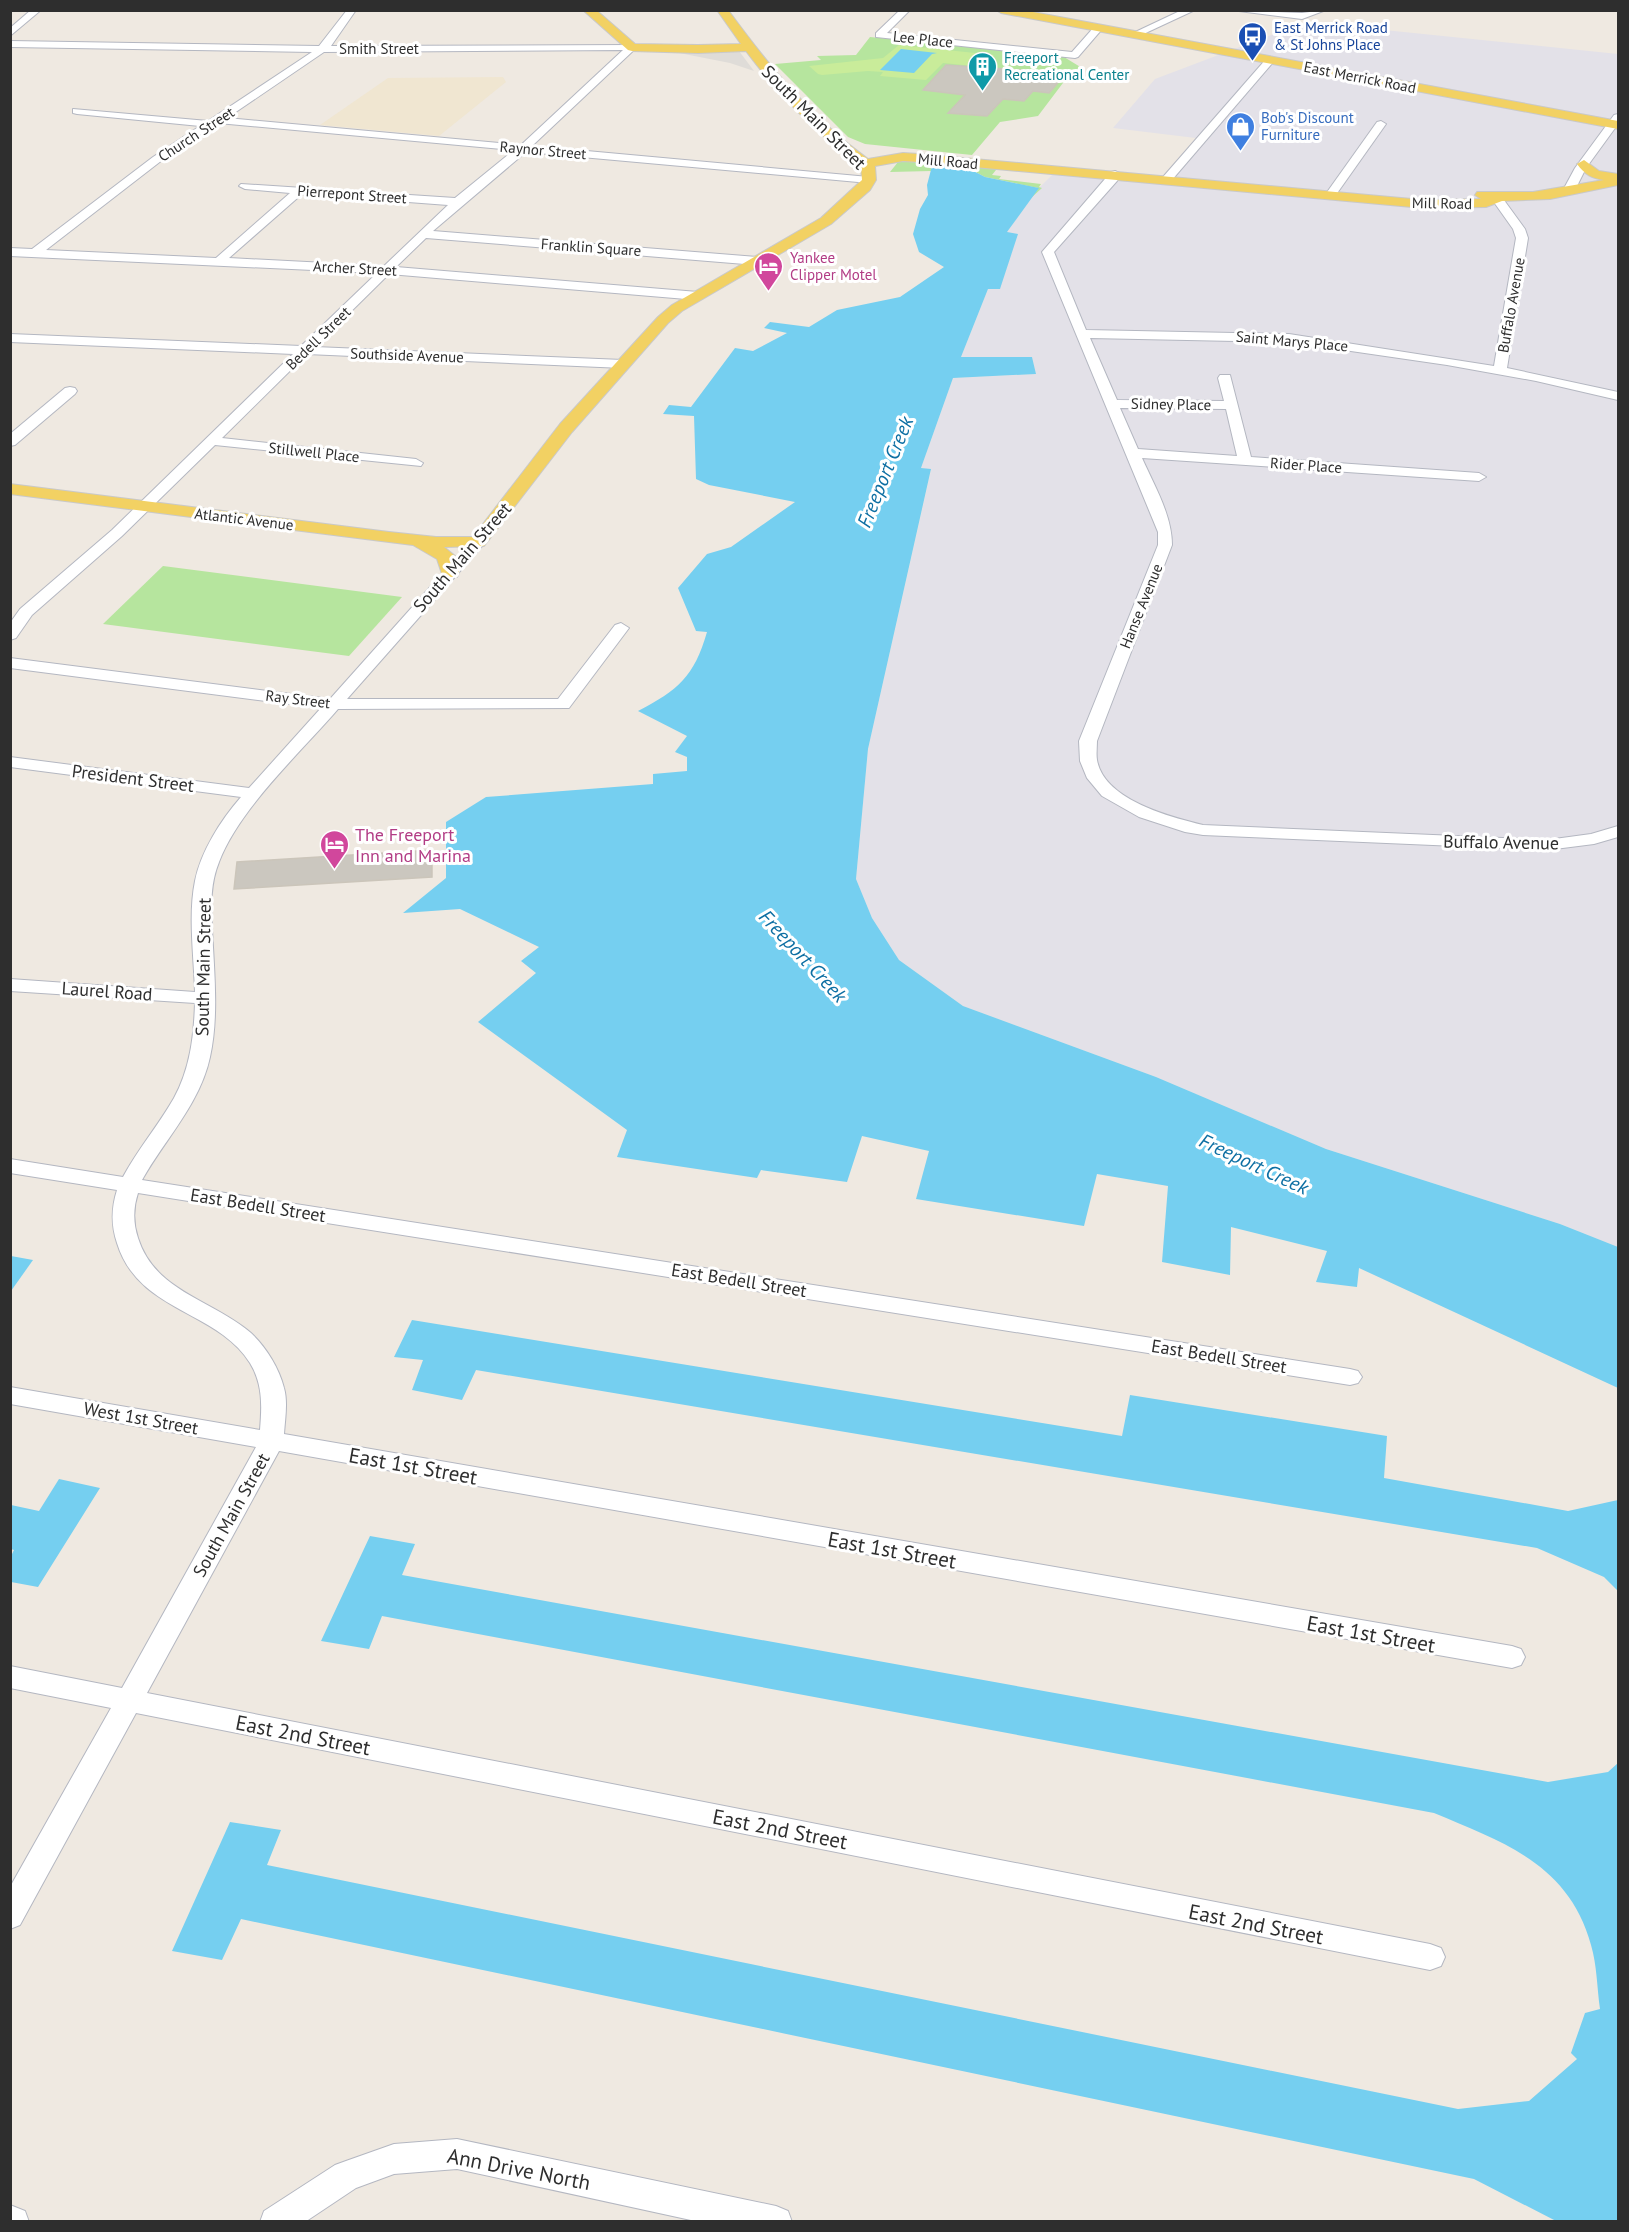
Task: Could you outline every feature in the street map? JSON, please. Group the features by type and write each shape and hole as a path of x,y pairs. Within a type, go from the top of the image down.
{"main road":[{"path":"588,10 632,47"},
{"name":"South Main Street","path":"478,542 566,428 663,320 676,308 826,221 859,194 869,180 869,167 866,163 833,138 773,77 747,47 722,10"},
{"name":"East Merrick Road","path":"1001,10 1616,122"},
{"name":"Smith Street","path":"632,47 698,49 747,47"},
{"name":"Mill Road","path":"833,138 869,147 1096,170 1115,174"},
{"name":"Mill Road","path":"866,163 873,157 886,154 947,155"},
{"name":"Mill Road","path":"866,163 903,157 919,158 1115,174 1423,204 1486,203 1497,198 1568,192 1618,179"},
{"path":"1584,164 1588,171 1597,175 1618,179"},
{"name":"Atlantic Avenue","path":"10,489 416,540 478,542"},
{"path":"416,540 441,551 446,556 450,573"}],"street":[{"path":"10,33 37,10"},
{"name":"Church Street","path":"35,253 157,159 322,49 352,10"},
{"name":"Lee Place","path":"906,10 879,35 1075,55 1098,28"},
{"path":"1134,35 1191,10"},
{"path":"1235,10 1293,16 1322,10"},
{"name":"Smith Street","path":"10,44 322,49 632,47"},
{"name":"Bedell Street","path":"10,635 26,612 146,506 458,202 524,148 632,47"},
{"path":"1167,179 1270,60"},
{"name":"Raynor Street","path":"77,111 524,148 869,180"},
{"path":"1568,192 1584,164 1616,122"},
{"path":"1330,194 1381,124"},
{"name":"Hanse Avenue","path":"1115,174 1048,252 1160,516 1165,545 1088,741 1087,763 1092,773 1109,792 1133,808 1184,826 1239,832 1382,838"},
{"name":"Pierrepont Street","path":"245,186 458,202"},
{"path":"219,261 300,190"},
{"name":"Buffalo Avenue","path":"1497,198 1519,229 1522,238 1500,370 1618,396"},
{"name":"Franklin Square","path":"425,234 757,261"},
{"name":"Archer Street","path":"10,252 388,270 698,296"},
{"name":"Saint Marys Place","path":"1082,334 1289,338 1500,370"},
{"name":"Southside Avenue","path":"10,338 623,364"},
{"path":"1225,378 1245,461"},
{"path":"10,442 70,392"},
{"name":"Sidney Place","path":"1111,404 1231,405"},
{"name":"Stillwell Place","path":"212,441 416,463"},
{"name":"Rider Place","path":"1132,453 1479,477"},
{"name":"South Main Street","path":"10,1916 272,1441 273,1388 255,1350 231,1328 164,1292 143,1272 130,1252 121,1216 128,1184 180,1107 195,1076 205,1032 202,908 204,880 212,855 225,831 255,794 478,542"},
{"name":"Ray Street","path":"10,663 333,704 563,704 621,628"},
{"name":"President Street","path":"10,762 255,794"},
{"name":"Buffalo Avenue","path":"1382,838 1547,845 1594,839 1618,831"},
{"name":"Laurel Road","path":"10,985 203,998"},
{"path":"10,1166 128,1184"},
{"name":"East Bedell Street","path":"128,1184 1350,1377"},
{"name":"West 1st Street","path":"10,1395 272,1441"},
{"name":"East 1st Street","path":"272,1441 1512,1657"},
{"name":"East 2nd Street","path":"10,1677 1430,1957"},
{"name":"Ann Drive North","path":"276,2222 346,2176 394,2159 457,2154 776,2222"}],"shaded area":[{"path":"1306,22 1618,54 1618,1247 1560,1224 1326,1149 1156,1077 963,1006 899,960 872,918 856,879 868,749 931,470 921,468 953,378 1036,374 1032,357 961,357 988,289 1000,288 1017,235 1006,233 1039,188 1055,172 1166,181 1204,139 1113,128 1155,79"},
{"path":"669,51 739,51 754,71 730,63"},
{"path":"503,77 506,82 439,136 320,125 388,78"}],"green space":[{"path":"870,37 1064,57 1082,68 1072,71 1038,116 1000,122 972,155 865,144 848,137 775,64 821,60 817,56 856,55"},
{"path":"899,45 994,55 983,67 943,63 926,80 880,76 883,72 868,71 822,75 809,66 883,58"},
{"path":"915,160 1010,170 996,170 992,175 1001,176 999,179 1041,184 1039,187 1042,188 1031,198 1038,188 985,177 964,166 933,166 931,171 890,172 898,162"},
{"path":"163,566 402,597 349,656 103,624"}],"water":[{"path":"901,49 937,53 932,54 914,73 880,70"},
{"name":"Freeport Creek","path":"932,166 964,166 985,177 1039,188 1007,232 1018,234 1000,289 988,289 961,357 1032,357 1036,374 953,378 921,468 931,469 868,749 856,879 872,918 899,960 963,1006 1156,1077 1326,1149 1560,1224 1618,1247 1618,1388 1359,1268 1357,1287 1316,1282 1327,1251 1231,1227 1230,1275 1162,1262 1168,1186 1097,1174 1084,1226 916,1199 929,1151 862,1136 847,1182 761,1170 757,1178 617,1157 627,1130 478,1022 536,973 521,961 539,947 460,909 403,913 446,878 446,822 486,797 653,784 653,774 687,771 687,757 675,752 687,736 638,711 664,696 683,680 696,660 707,632 696,631 678,588 707,554 731,547 795,502 709,485 696,479 694,416 663,414 669,405 691,407 735,348 753,351 787,333 764,328 770,322 809,327 837,310 900,297 944,267 919,252 913,234 920,209 928,195 927,185"},
{"path":"10,1256 33,1260 11,1291"},
{"path":"412,1320 1122,1436 1130,1395 1387,1436 1384,1478 1568,1511 1618,1500 1618,1591 1604,1577 1537,1548 476,1370 462,1400 412,1390 423,1360 394,1357"},
{"path":"59,1479 100,1488 38,1587 11,1582 11,1556 14,1550 11,1549 11,1505 39,1511"},
{"path":"370,1536 415,1544 402,1575 1548,1782 1608,1772 1618,1763 1618,2221 1556,2221 1474,2179 241,1919 222,1960 172,1951 230,1822 281,1830 267,1865 1458,2109 1529,2101 1577,2059 1571,2053 1585,2013 1600,2009 1591,1945 1581,1917 1567,1894 1550,1875 1508,1846 1434,1813 382,1616 369,1649 321,1641"}],"building":[{"name":"Freeport Recreational Center","path":"946,65 1061,73 1058,76 1063,77 1049,93 1033,91 1024,101 1003,99 987,116 948,113 965,95 923,90"},
{"name":"The Freeport Inn and Marina","path":"432,850 432,877 234,889 237,862"}],"place":[{"name":"East Merrick Road & St Johns Place","path":"1253,62"},
{"name":"Freeport Recreational Center","path":"983,92"},
{"name":"Bob's Discount Furniture","path":"1240,152"},
{"name":"Yankee Clipper Motel","path":"769,292"},
{"name":"The Freeport Inn and Marina","path":"334,870"}]}
